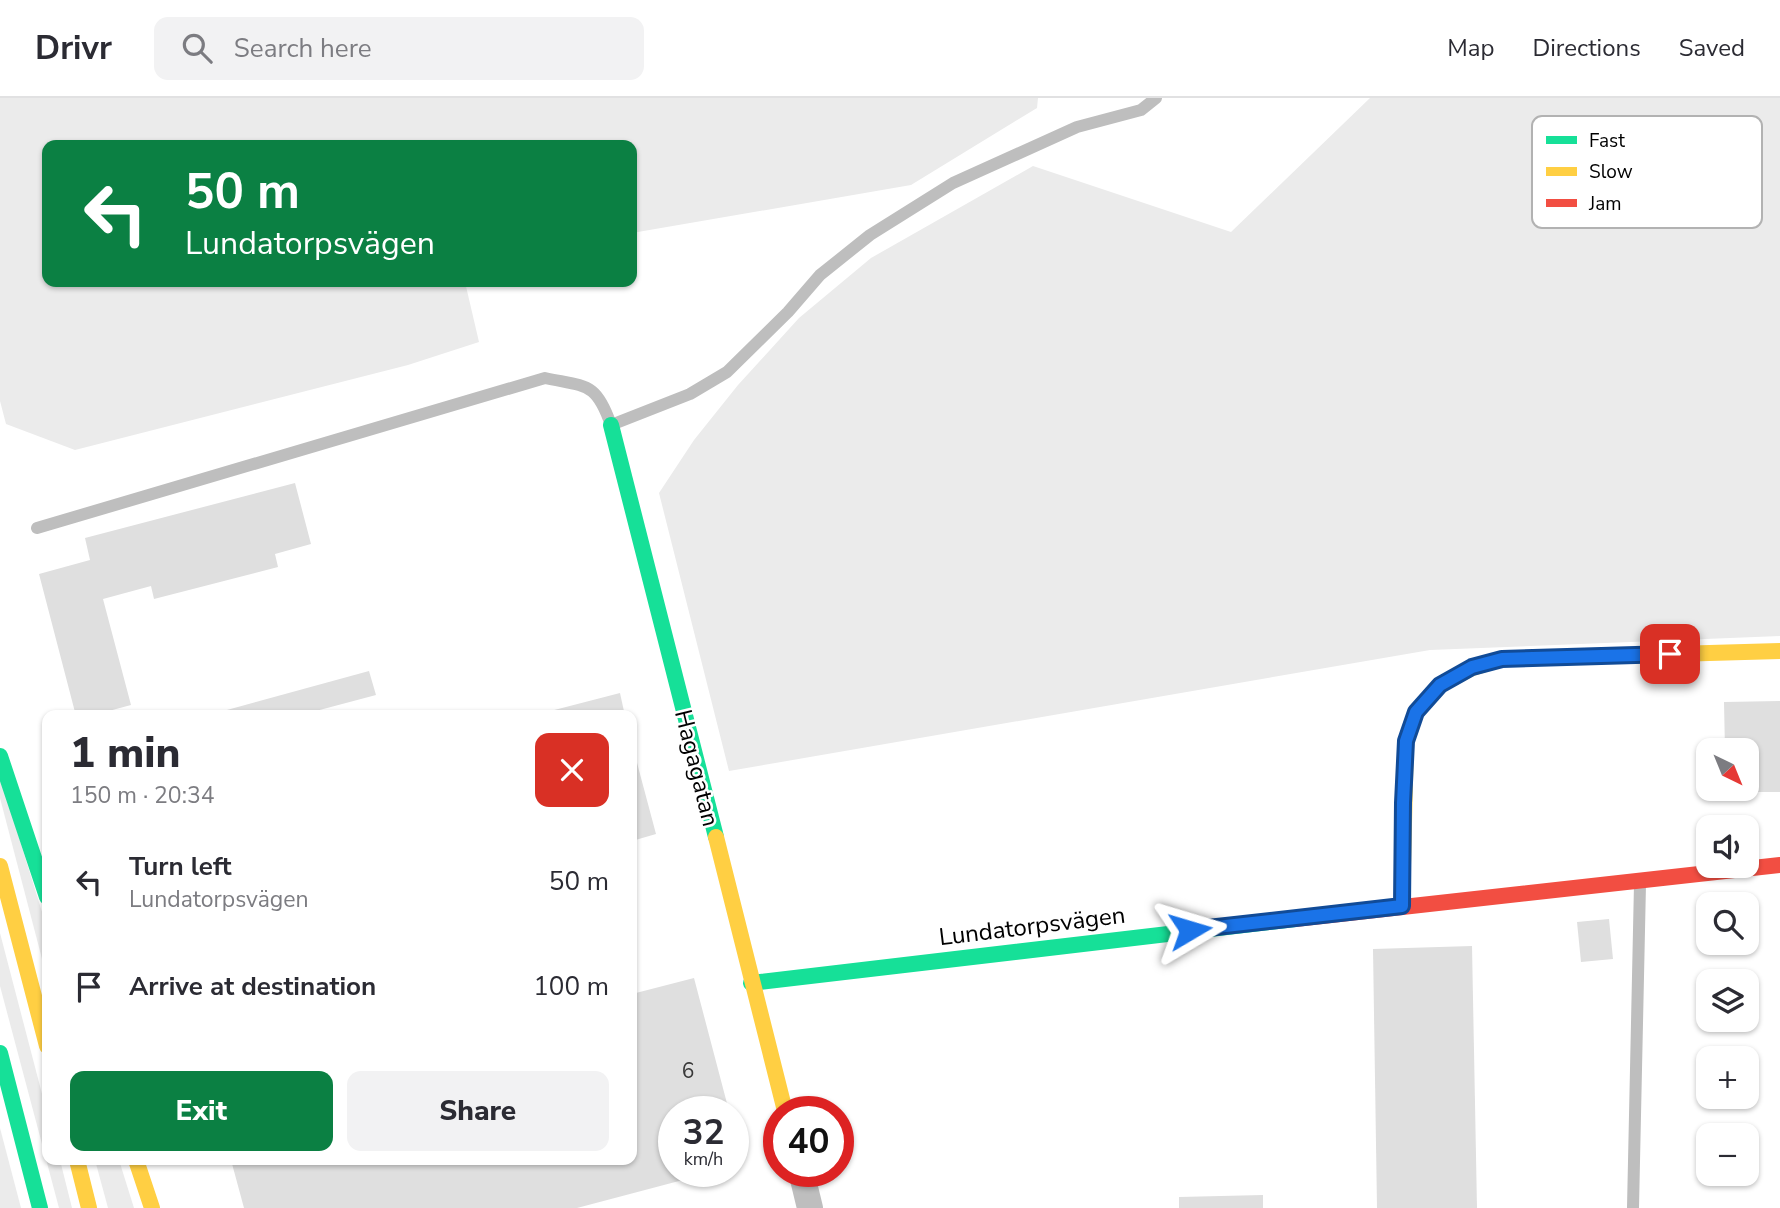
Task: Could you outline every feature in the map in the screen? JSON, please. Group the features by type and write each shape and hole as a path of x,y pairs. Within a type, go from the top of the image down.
{"main road":[{"name":"Hagagatan","path":"611,425 781,1096"},
{"path":"1402,906 1406,741 1416,712 1440,685 1472,667 1502,659 1780,651"},
{"path":"0,756 42,882"},
{"name":"Lundatorpsvägen","path":"751,983 1402,906 1780,865"},
{"path":"0,866 42,1027"},
{"path":"0,1053 40,1208"},
{"path":"77,1165 89,1208"},
{"path":"138,1165 152,1208"}],"street":[{"path":"805,1187 810,1208"}],"lane":[{"path":"37,528 545,378 592,389 603,403 611,425 690,394 727,372 788,312 820,275 870,235 953,183 1077,127 1141,110 1156,98"},
{"path":"1633,1208 1640,880"}],"shaded area":[{"path":"0,98 1038,98 1037,108 911,185 637,232 637,140 42,140 42,287 466,287 479,342 408,365 75,450 6,424 0,401"},
{"path":"1370,98 1780,98 1780,636 1430,650 729,771 659,493 694,440 738,385 799,318 871,258 1033,166 1231,232"},
{"path":"0,776 42,912 42,959 0,798"},
{"path":"0,933 42,1094 42,1144 0,986"},
{"path":"0,1128 21,1208 0,1208"},
{"path":"48,1165 61,1165 72,1208 59,1208"},
{"path":"96,1165 121,1165 134,1208 108,1208"}],"building":[{"path":"295,483 311,544 275,554 278,567 154,599 151,586 103,599 131,705 112,710 74,710 39,574 90,560 85,538"},
{"path":"369,671 376,695 320,710 227,710"},
{"path":"620,693 624,710 554,710"},
{"path":"1780,701 1780,792 1759,792 1759,738 1725,738 1724,702"},
{"path":"637,763 656,834 637,840"},
{"path":"1609,919 1613,959 1581,962 1577,922"},
{"path":"1472,946 1477,1208 1377,1208 1373,949"},
{"path":"694,978 725,1096 658,1096 658,1187 577,1208 244,1208 232,1165 637,1165 637,993"},
{"path":"1263,1195 1263,1208 1179,1208 1179,1197"}],"traffic: fast":[{"path":"611,425 716,837"},
{"path":"0,756 42,882"},
{"path":"751,983 1295,919"},
{"path":"0,1053 40,1208"}],"traffic: slow":[{"path":"1402,906 1406,741 1416,712 1440,685 1472,668 1502,659 1780,651"},
{"path":"716,837 781,1096"},
{"path":"0,866 42,1027"},
{"path":"78,1165 89,1208"},
{"path":"138,1165 152,1208"}],"traffic: jam":[{"path":"1295,919 1780,865"}],"route":[{"path":"1190,930 1402,906 1406,741 1416,712 1440,685 1472,667 1502,659 1670,654"}]}
